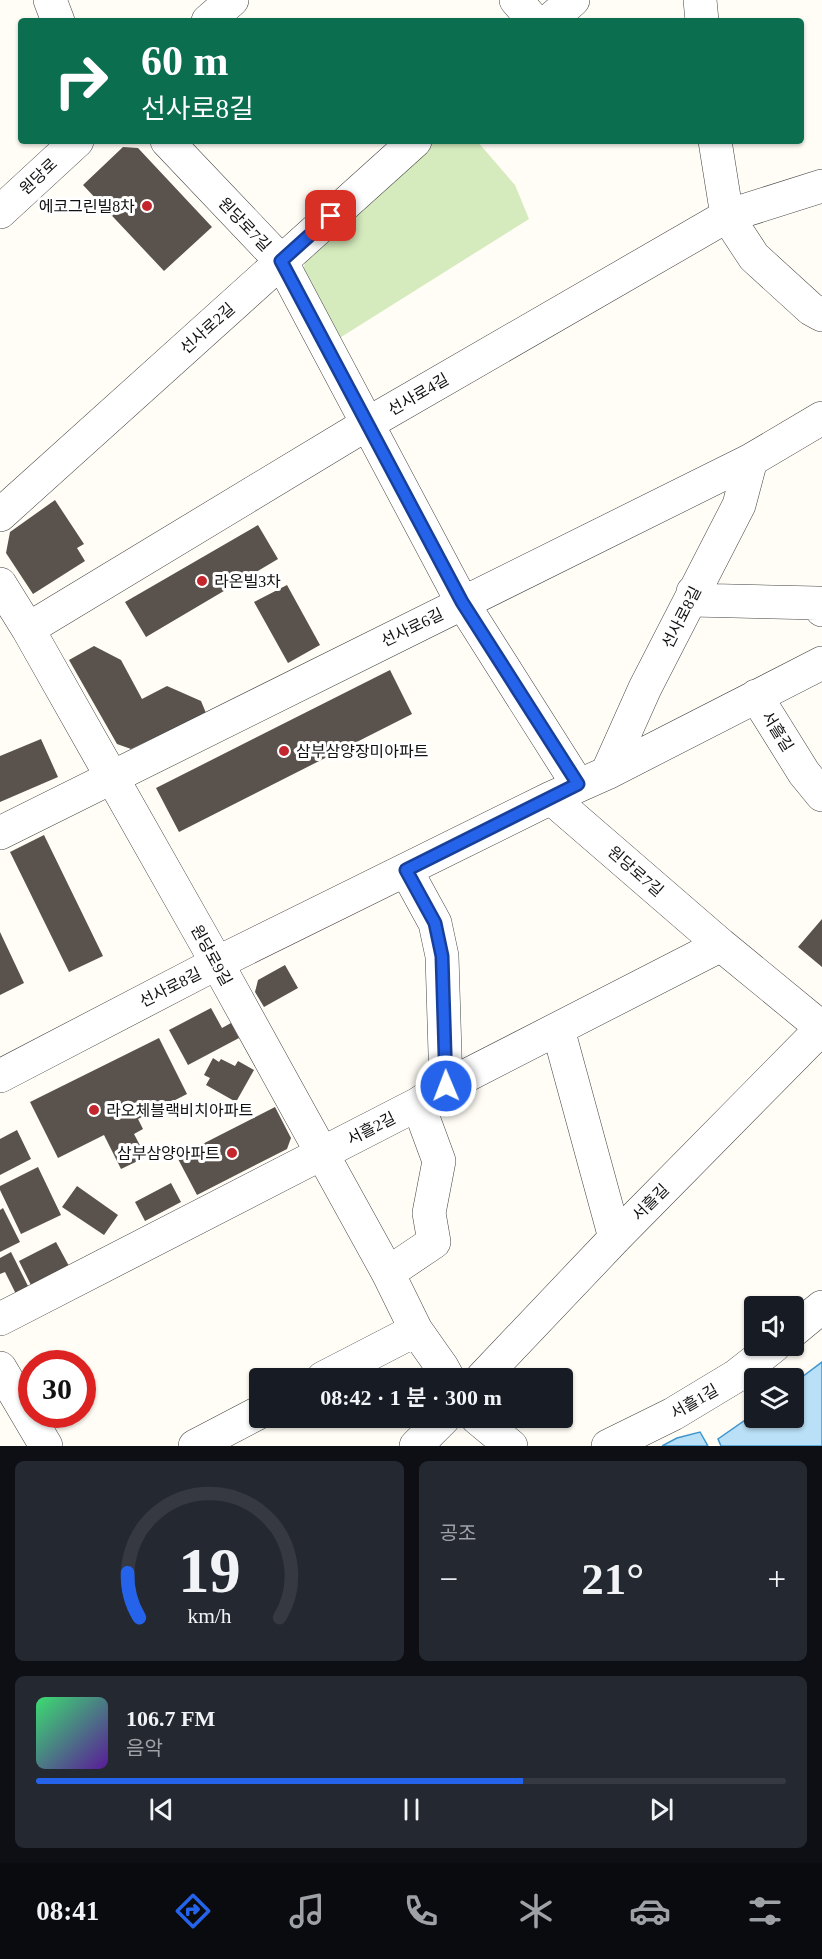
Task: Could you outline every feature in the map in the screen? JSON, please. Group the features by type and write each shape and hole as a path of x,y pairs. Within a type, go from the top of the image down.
{"street":[{"path":"50,0 57,18"},
{"path":"211,18 232,0"},
{"path":"516,0 531,18"},
{"path":"552,18 573,0"},
{"path":"700,0 702,18"},
{"name":"원당로","path":"0,212 74,144"},
{"name":"원당로7길","path":"170,144 281,261 462,602 579,785 721,945"},
{"name":"선사로2길","path":"0,515 412,144"},
{"path":"715,144 727,216 754,257 811,309 822,315"},
{"name":"선사로4길","path":"28,629 367,424 727,216 822,186"},
{"name":"선사로6길","path":"0,832 751,460 822,418"},
{"name":"선사로8길","path":"579,785 645,688 739,505 751,460"},
{"name":"원당로9길","path":"0,584 28,629 217,963 388,1273 416,1329 443,1368"},
{"path":"693,592 692,600 818,603 822,610"},
{"name":"선사로8길","path":"0,1076 217,963 822,663"},
{"name":"서흘길","path":"756,696 804,772 822,795"},
{"path":"406,870 435,923 442,956 446,1086"},
{"path":"721,945 822,1028"},
{"name":"서흘2길","path":"0,1319 322,1154 418,1104 446,1086 721,945"},
{"name":"서흘길","path":"492,1368 615,1238 822,1028"},
{"path":"558,1029 615,1238"},
{"path":"388,1273 434,1242 429,1213 440,1161 418,1104"},
{"path":"804,1322 822,1307"},
{"path":"342,1368 416,1329"},
{"name":"서흘1길","path":"608,1446 674,1414 736,1376 761,1356"},
{"path":"0,1368 46,1446"},
{"path":"195,1446 249,1418"},
{"path":"416,1446 434,1428"},
{"path":"489,1428 511,1446"}],"green space":[{"path":"423,144 480,144 515,185 529,219 338,339 303,274 307,248"}],"water":[{"path":"822,1362 822,1446 721,1446 718,1439 744,1421 744,1428 804,1428 804,1376"},
{"path":"700,1432 708,1446 662,1446 677,1438"}],"building":[{"name":"에코그린빌8차","path":"123,147 138,148 212,227 164,271 83,185"},
{"path":"55,500 84,544 77,548 85,561 33,594 6,553 10,532"},
{"name":"라온빌3차","path":"258,525 278,559 146,637 125,602"},
{"path":"287,585 320,645 288,663 254,602"},
{"path":"94,646 121,660 142,699 167,686 201,701 206,713 131,749 117,744 69,660"},
{"name":"삼부삼양장미아파트","path":"390,670 412,714 179,832 156,788"},
{"path":"41,739 58,777 0,802 0,756"},
{"path":"44,835 103,956 69,972 10,852"},
{"path":"822,919 822,967 798,947"},
{"path":"0,932 24,983 0,995"},
{"path":"285,965 298,988 264,1007 255,992 258,980"},
{"path":"211,1008 222,1028 231,1023 239,1038 188,1065 169,1030"},
{"name":"라오체블랙비치아파트","path":"159,1038 187,1094 138,1119 143,1129 134,1134 146,1157 121,1169 104,1135 58,1158 30,1102"},
{"path":"213,1058 235,1066 238,1061 254,1070 236,1102 206,1085 210,1078 204,1075"},
{"name":"삼부삼양아파트","path":"275,1107 291,1138 287,1149 197,1195 177,1157"},
{"path":"17,1130 31,1159 0,1175 0,1139"},
{"path":"38,1167 61,1215 21,1234 0,1186"},
{"path":"171,1183 181,1202 145,1221 135,1202"},
{"path":"77,1186 118,1215 104,1235 62,1207"},
{"path":"3,1208 20,1242 0,1252 0,1210"},
{"path":"56,1242 69,1266 31,1285 19,1261"},
{"path":"11,1252 29,1288 16,1294 5,1272 0,1274 0,1258"}],"place":[{"name":"에코그린빌8차","path":"147,206"},
{"name":"라온빌3차","path":"202,581"},
{"name":"삼부삼양장미아파트","path":"284,751"},
{"name":"라오체블랙비치아파트","path":"94,1110"},
{"name":"삼부삼양아파트","path":"232,1153"}],"route":[{"path":"331,216 281,261 462,602 578,784 406,870 435,923 442,956 446,1086"}]}
